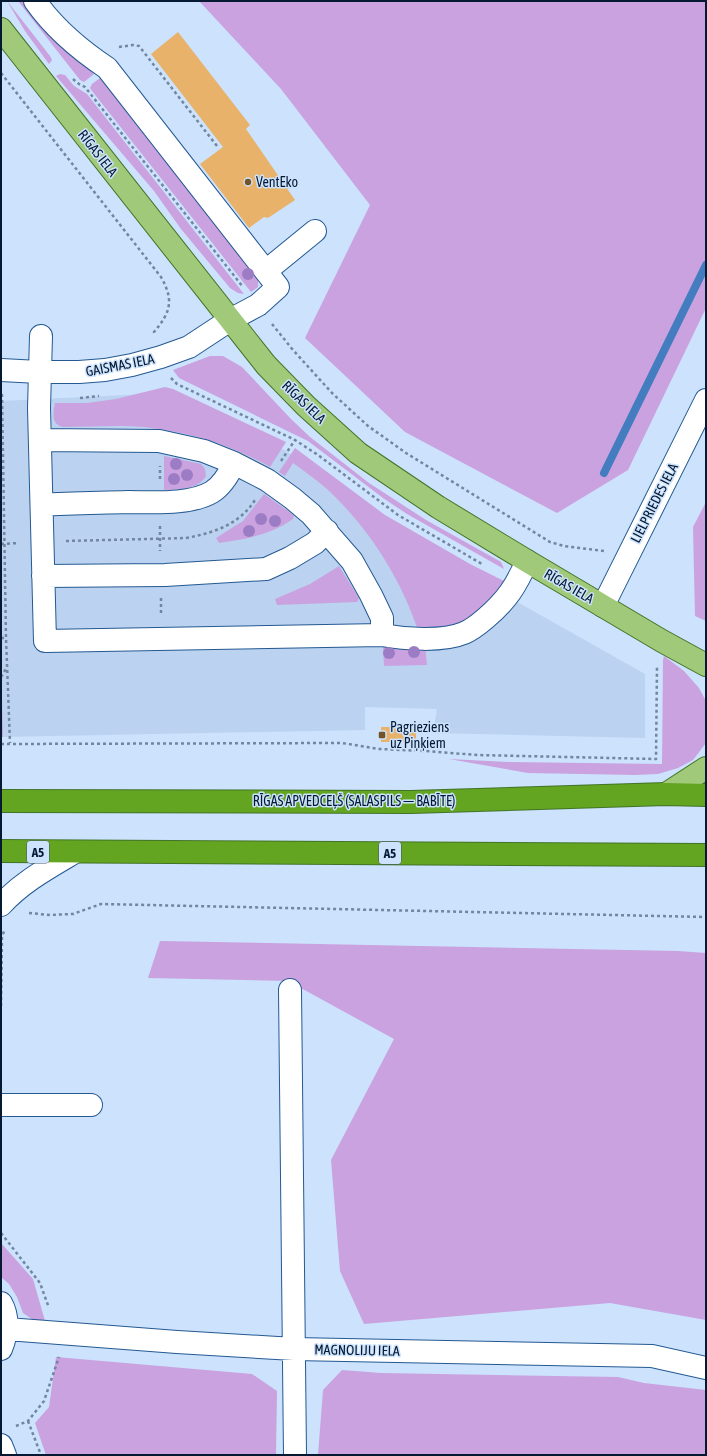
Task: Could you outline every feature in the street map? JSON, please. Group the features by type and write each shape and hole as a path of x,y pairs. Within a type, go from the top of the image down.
{"highway":[{"name":"RĪGAS APVEDCEĻŠ (SALASPILS — BABĪTE)","path":"1,801 411,802 666,794 706,795"},
{"name":"A5","path":"1,851 706,855"}],"main road":[{"name":"RĪGAS IELA","path":"1,29 266,365 306,406 358,452 438,507 527,562 670,646 706,665"},
{"path":"670,646 706,681"},
{"path":"666,794 706,768"}],"street":[{"path":"35,1 46,17 86,54 107,68 266,272 315,231"},
{"name":"GAISMAS IELA","path":"1,370 79,372 105,370 139,363 189,347 230,320 258,305 278,287 266,272"},
{"path":"41,336 39,372 45,641 382,635 401,638 446,637 463,634 476,627 505,601 516,584 527,562"},
{"name":"LIELPRIEDES IELA","path":"603,606 706,400"},
{"path":"41,440 159,441 204,451 234,463 267,480 311,514 352,560 382,618 382,635"},
{"path":"42,505 159,502 196,499 212,491 229,474 234,463"},
{"path":"43,576 161,575 266,569 290,558 315,543 327,531"},
{"path":"4,914 11,894 34,877 75,852"},
{"path":"290,990 295,1455"},
{"path":"1,1105 91,1104"},
{"path":"1,1303 4,1309 4,1339"},
{"name":"MAGNOLIJU IELA","path":"4,1339 177,1342 294,1349 652,1356 706,1368"},
{"path":"1,1445 4,1455"}],"path":[{"path":"69,74 79,84 85,86 293,350 332,393 368,426 406,453 550,542 564,546 610,551 627,558"},
{"path":"159,441 162,640"},
{"path":"1,638 6,638"},
{"path":"1,744 342,743 379,749 477,755 656,759 656,653 670,646"},
{"path":"1,677 7,667"},
{"path":"27,913 50,915 73,914 101,904 706,917"},
{"path":"1,1006 2,936 4,914"},
{"path":"28,1421 41,1455"}],"shaded area":[{"path":"7,1 50,56 52,60 49,64 25,31"},
{"path":"18,1 26,1 39,20 94,74 84,82 80,80"},
{"path":"199,1 706,1 706,308 628,470 557,513 405,432 305,338 370,205 281,89"},
{"path":"60,74 65,75 74,86 87,94 244,294 238,293 230,288 181,229 154,191 56,76"},
{"path":"100,78 163,159 216,222 258,276 258,287 251,292 92,91 90,88 92,84"},
{"path":"210,356 223,356 242,367 310,437 369,483 426,520 501,562 504,569 407,514 383,498 308,441 179,378 173,370"},
{"path":"165,387 173,389 286,442 270,467 235,450 198,437 160,429 141,427 63,427 56,424 54,418 55,403 87,403 116,399"},
{"path":"168,393 270,441 327,477 395,533 645,674 645,738 433,733 437,709 365,707 365,730 1,737 1,401"},
{"path":"295,448 385,515 470,564 504,581 504,584 496,597 459,626 418,630 411,610 392,572 369,536 342,504 327,489 293,463 285,476 279,472"},
{"path":"164,456 201,464 205,469 206,476 198,484 188,488 164,490"},
{"path":"264,494 291,513 294,516 293,519 267,533 219,543 216,538 243,521"},
{"path":"706,502 706,621 695,616 693,527"},
{"path":"339,566 359,598 357,602 277,605 275,599 310,584"},
{"path":"425,646 427,665 384,666 383,647"},
{"path":"1,655 3,737 1,737"},
{"path":"664,656 684,671 699,688 706,701 706,743 693,760 678,768 658,774 635,775 528,773 449,759 508,762 662,764"},
{"path":"160,941 678,951 706,953 706,1320 610,1303 364,1324 340,1271 331,1160 394,1039 288,981 148,978"},
{"path":"1,1243 33,1279 45,1321 32,1319 23,1313 17,1297 9,1284 1,1277"},
{"path":"56,1357 252,1374 277,1391 276,1455 46,1455 35,1423 49,1407"},
{"path":"342,1370 381,1373 618,1377 644,1383 706,1390 706,1455 318,1455 323,1390"}],"building":[{"path":"178,32 250,125 246,129 295,200 268,218 264,217 249,228 200,164 223,147 151,54"},
{"path":"381,727 416,727 416,742 381,742"}],"waterway":[{"path":"604,473 706,265"}],"place":[{"name":"VentEko","path":"248,182"},
{"name":"Pagrieziens uz Piņķiem","path":"382,735"}]}
